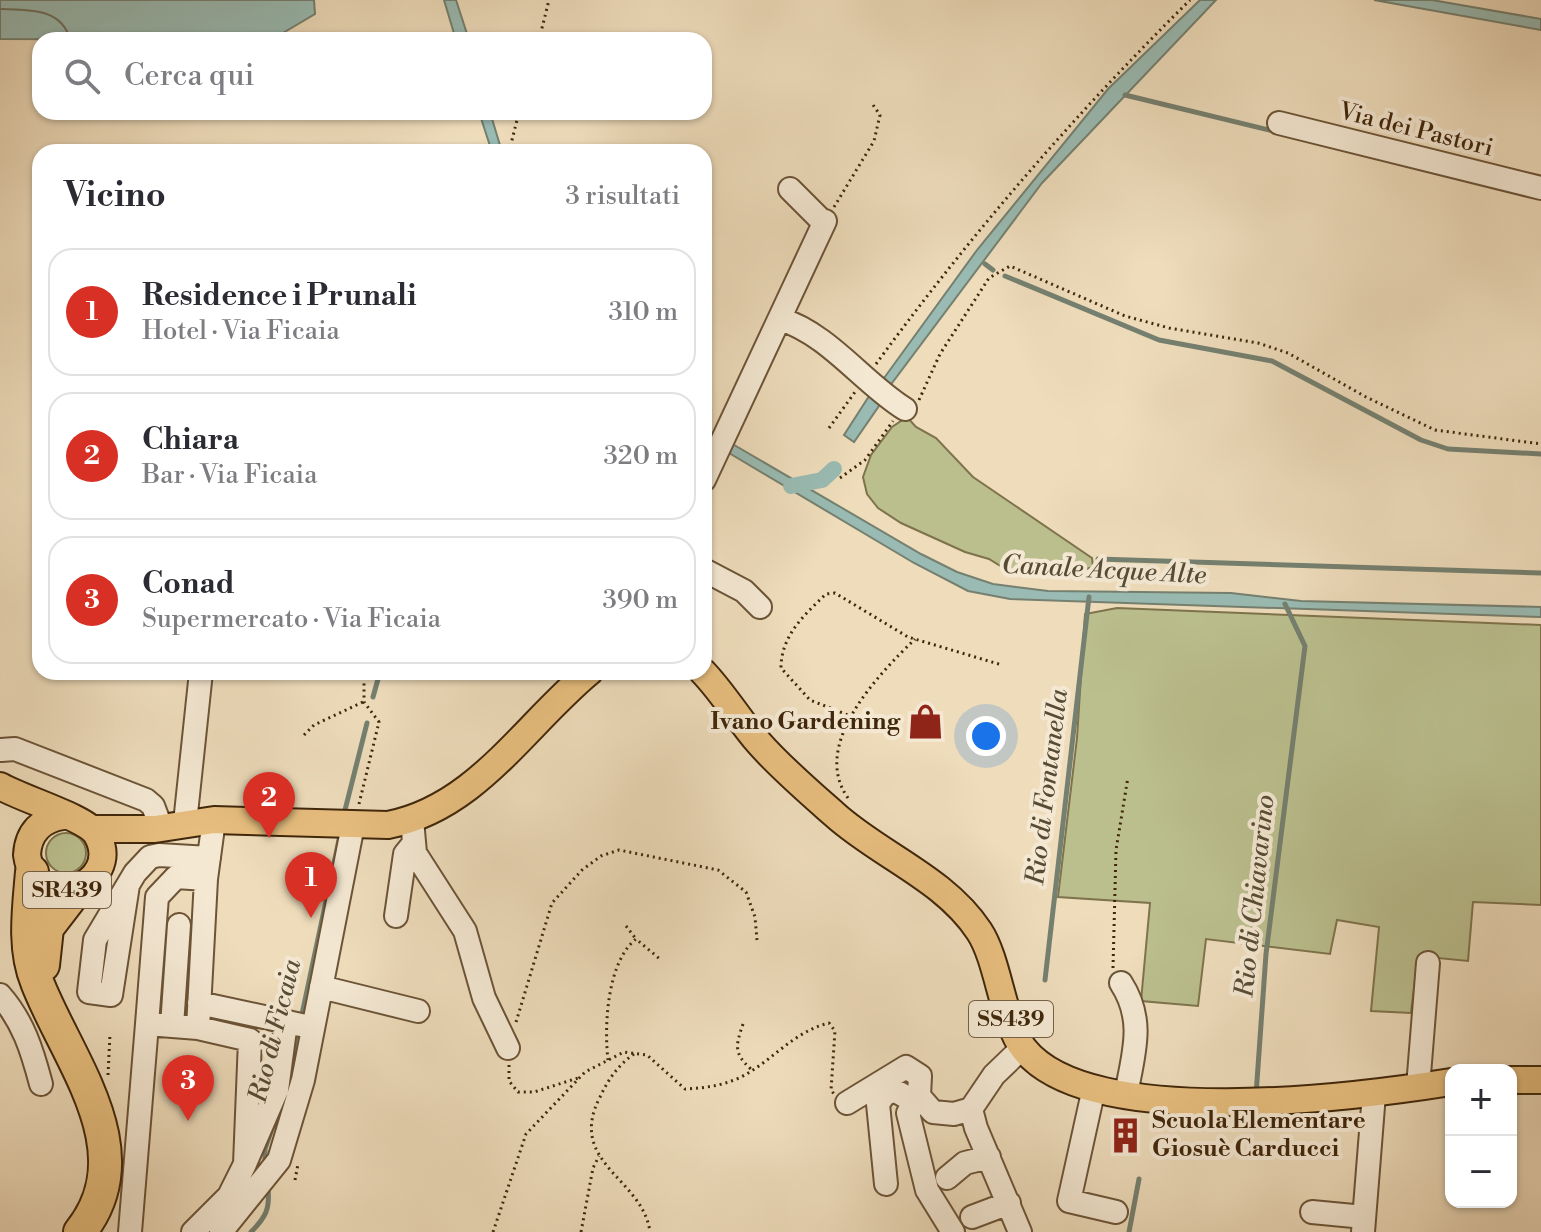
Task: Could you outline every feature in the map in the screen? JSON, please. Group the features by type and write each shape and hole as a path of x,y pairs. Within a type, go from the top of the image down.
{"highway":[{"path":"30,859 28,918 31,959 46,1001 92,1096 102,1129 105,1181 97,1204 80,1232"},
{"path":"46,1001 43,962 47,928 88,878"}],"main road":[{"path":"1,787 63,816 80,819 94,829 214,820 388,825 413,832 470,787 581,680"},
{"name":"SS439","path":"709,680 761,745 836,816 891,857 935,884 979,931 1022,1048 1042,1067 1080,1085 1126,1094 1287,1103 1445,1083"},
{"name":"SR439","path":"1,787 19,817 30,859 51,888 88,878 172,821"},
{"name":"SR439","path":"30,859 40,825 63,816"},
{"name":"SR439","path":"88,878 102,850 94,829"},
{"path":"1517,1080 1541,1080"}],"street":[{"name":"Via dei Pastori","path":"1279,123 1541,188"},
{"path":"712,464 825,222 790,189"},
{"path":"780,319 807,332 866,378 880,393 905,409"},
{"path":"712,574 744,591 760,607"},
{"path":"0,750 15,749 146,800 172,821 199,680"},
{"path":"198,1028 203,927 214,820"},
{"path":"221,1232 279,1160 303,1080 353,825"},
{"path":"396,916 405,854 413,832"},
{"path":"413,832 415,853 465,931 484,998 508,1048"},
{"path":"128,885 150,857 208,869"},
{"path":"130,1232 157,897 176,877 208,869"},
{"path":"155,923 203,927"},
{"path":"172,1026 179,925"},
{"path":"1418,1087 1428,963"},
{"path":"1121,983 1134,1002 1136,1022 1126,1094"},
{"path":"321,987 418,1011"},
{"path":"0,995 13,1010 29,1040 41,1084"},
{"path":"199,1003 313,1028"},
{"path":"193,1232 229,1196 245,1164 277,1090 286,1022"},
{"path":"147,1024 198,1028 250,1040 245,1164"},
{"path":"996,1097 1022,1048"},
{"path":"886,1184 878,1104 884,1095 894,1090 916,1098 933,1112 954,1114 971,1109 994,1075 1022,1048"},
{"path":"847,1103 906,1067 920,1076 916,1098 908,1113 927,1190 953,1232"},
{"path":"1094,1088 1069,1201 1116,1212"},
{"path":"1312,1212 1363,1224 1374,1094"},
{"path":"971,1109 1020,1232"},
{"path":"947,1178 965,1163 989,1157"},
{"path":"972,1217 1009,1203"}],"path":[{"path":"541,32 549,0"},
{"path":"829,428 977,231 1102,88 1190,0"},
{"path":"825,222 874,141 880,115 871,102"},
{"path":"511,144 517,120"},
{"path":"840,478 865,460 886,429 905,409 919,403 940,354 989,278 1010,266 1125,316 1169,328 1258,343 1288,353 1366,397 1435,430 1541,444"},
{"path":"853,717 810,700 781,668 781,649 802,617 826,594 835,593 915,639 1002,665"},
{"path":"852,804 838,784 834,761 866,695 915,639"},
{"path":"353,825 379,722 364,702 364,680"},
{"path":"304,735 314,725 364,702"},
{"path":"1121,983 1113,972 1113,902 1128,777"},
{"path":"757,940 755,917 746,892 718,870 619,850 601,856 582,870 552,903 508,1048 509,1081 518,1092 534,1092 578,1078 624,1052 647,1055 685,1089 714,1088 742,1076 795,1037 829,1023 835,1031 836,1042 831,1090 847,1103"},
{"path":"626,926 661,960"},
{"path":"608,1060 604,1028 611,988 628,945 636,939"},
{"path":"743,1024 735,1047 739,1058 752,1069"},
{"path":"634,1054 608,1082 590,1116 599,1156 640,1206 650,1232"},
{"path":"493,1232 526,1134 578,1078"},
{"path":"581,1232 593,1168 599,1156"}],"green space":[{"path":"907,417 916,427 936,438 973,477 1092,558 1093,567 1069,574 1045,569 1010,572 989,559 965,552 901,523 878,508 867,494 863,477 871,455 892,427"},
{"path":"1117,608 1541,625 1541,905 1473,902 1468,961 1418,956 1411,1013 1371,1011 1379,927 1337,920 1330,954 1206,939 1198,1006 1141,1001 1150,903 1058,897 1077,738 1085,614"},
{"path":"66,833 80,839 86,853 80,867 66,873 52,867 46,853 52,839"}],"water":[{"path":"0,0 314,0 315,14 285,32 32,32 32,39 0,39"},
{"path":"444,0 456,0 466,32 454,32"},
{"path":"1200,0 1216,0 1042,183 886,391 879,385 977,250 1108,89"},
{"path":"1374,0 1432,0 1541,19 1541,30"},
{"path":"482,120 492,120 500,144 489,144"},
{"path":"871,393 881,403 854,442 844,435"},
{"path":"729,442 921,554 957,572 993,584 1048,591 1231,593 1301,601 1541,607 1541,617 1010,599 968,591 914,563 724,450"}],"waterway":[{"path":"1125,95 1277,132"},
{"path":"985,264 993,270"},
{"path":"1005,276 1159,340 1272,361 1421,440 1448,449 1541,454"},
{"path":"791,486 822,480 834,469"},
{"name":"Canale Acque Alte","path":"1098,559 1541,573"},
{"name":"Rio di Fontanella","path":"1045,980 1089,597"},
{"name":"Rio di Chiavarino","path":"1256,1095 1266,954 1305,646 1285,604"},
{"name":"Rio di Ficaia","path":"373,697 378,680"},
{"name":"Rio di Ficaia","path":"344,814 367,723"},
{"name":"Rio di Ficaia","path":"301,1019 340,835"},
{"name":"Rio di Ficaia","path":"291,1066 299,1029"},
{"name":"Rio di Ficaia","path":"265,1166 265,1149 273,1126"},
{"name":"Rio di Fontanella","path":"1129,1232 1139,1179"},
{"name":"Rio di Ficaia","path":"251,1232 266,1212 268,1188"}],"place":[{"name":"Ivano Gardening","path":"926,722"},
{"name":"Chiara","path":"269,838"},
{"name":"Residence i Prunali","path":"311,918"},
{"name":"Conad","path":"188,1121"},
{"name":"Scuola Elementare Giosuè Carducci","path":"1126,1135"}]}
